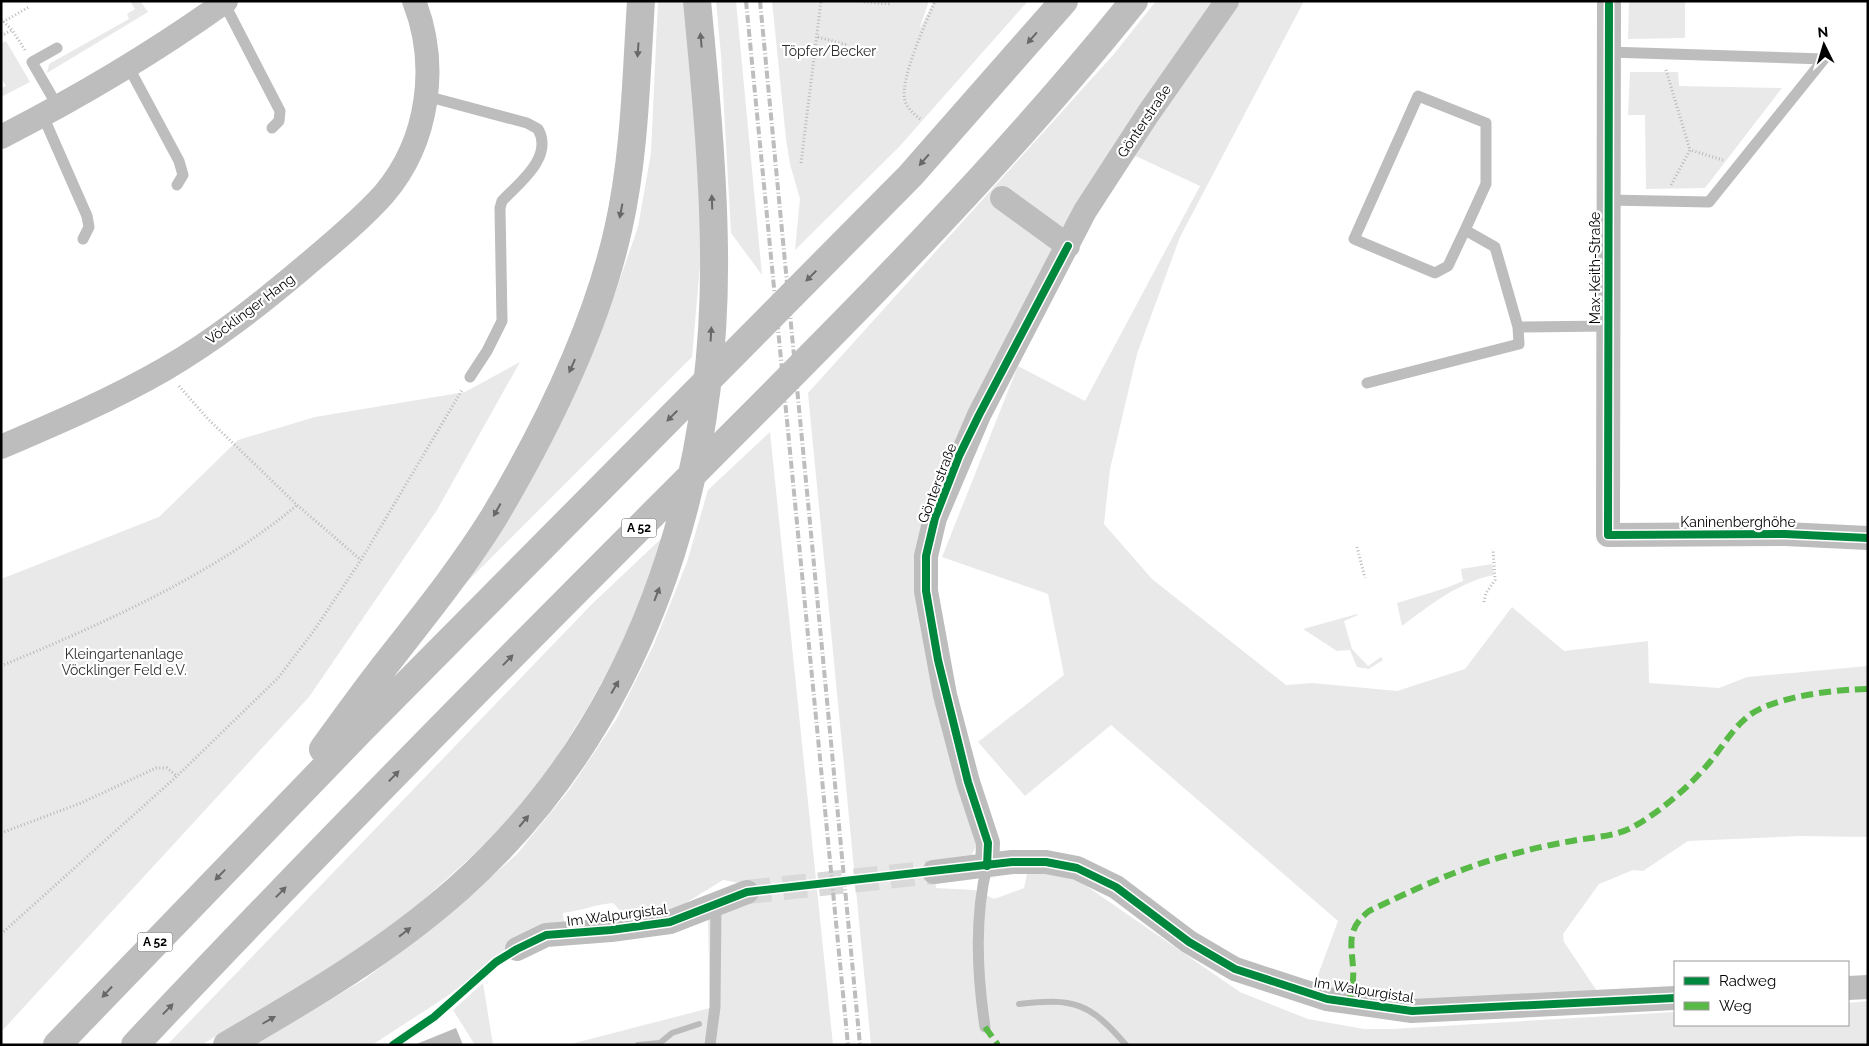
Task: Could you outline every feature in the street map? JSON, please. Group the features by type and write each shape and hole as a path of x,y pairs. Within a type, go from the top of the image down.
{"highway":[{"path":"254,840 468,555 493,518 559,394 587,331 618,231 632,148 641,1"},
{"path":"227,1045 310,997 369,959 428,914 482,867 527,817 564,769 601,713 639,640 671,558 682,521 698,446 709,366 714,251 709,126 697,1"},
{"name":"A 52","path":"57,1045 254,840 910,176 1064,1"},
{"name":"A 52","path":"134,1045 568,599 859,309 1032,123 1134,1"}],"street":[{"name":"Vöcklinger Hang","path":"1,447 56,423 165,368 234,323 266,299 346,230 383,194 400,171 414,142 426,96 427,54 424,33 414,1"},
{"name":"Gönterstraße","path":"987,866 988,843 968,782 938,660 926,591 926,556 935,518 959,456 978,415 1085,211 1148,114 1227,1"},
{"name":"Max-Keith-Straße","path":"1608,535 1609,1"},
{"path":"1,136 51,111 128,66 222,3"},
{"path":"1002,198 1068,246"},
{"name":"Kaninenberghöhe","path":"1608,535 1785,534 1868,538"},
{"name":"Im Walpurgistal","path":"934,872 1012,862 1046,862 1077,868 1116,887 1189,942 1235,969 1326,999 1412,1011 1674,998"},
{"name":"Im Walpurgistal","path":"517,949 546,935 611,930 670,922 747,892"},
{"path":"1849,988 1868,987"}],"lane":[{"path":"222,3 280,111 279,120 272,128"},
{"path":"57,48 32,62 87,216 89,227 83,239"},
{"path":"1608,200 1709,202 1824,59 1609,52"},
{"path":"128,66 179,160 184,175 177,185"},
{"path":"426,96 527,123 538,130 542,141 538,161 502,200 500,208 502,321 487,351 470,378"},
{"path":"1418,96 1486,123 1486,184 1465,230 1448,266 1435,273 1354,239 1418,96"},
{"path":"1367,383 1519,344 1518,327 1495,247 1465,230"},
{"path":"1518,327 1608,326"},
{"path":"985,1027 981,1001 978,921 987,866"},
{"path":"710,1045 715,1007 716,904"}],"path":[{"path":"801,163 821,1"},
{"path":"858,1 890,4"},
{"path":"920,119 908,108 904,88 935,1"},
{"path":"29,7 2,21 12,30 32,62"},
{"path":"1,36 12,30"},
{"path":"818,37 847,45"},
{"path":"1661,54 1690,150 1662,201"},
{"path":"1690,150 1739,164"},
{"path":"165,368 187,397 296,504 361,560"},
{"path":"1,934 176,776 278,678 313,632 361,560 470,378"},
{"path":"1,666 126,609 185,579 263,531 296,504"},
{"path":"1357,548 1365,578"},
{"path":"1484,602 1486,593 1495,580 1493,550"},
{"path":"1,833 81,803 156,768 167,768 176,776"}],"green space":[{"path":"130,1 140,1 148,12 47,73 49,64 129,19 127,14 135,9"},
{"path":"658,1 687,1 702,242 692,357 457,592 560,410 614,296 638,227 651,153"},
{"path":"716,1 736,1 762,275 731,233 721,55"},
{"name":"Töpfer/Becker","path":"772,1 929,1 919,30 934,1 1028,1 899,147 795,250 800,199 790,164 786,139"},
{"path":"1156,1 1221,1 1152,97 919,559 976,846 970,859 934,862 936,888 975,890 994,899 1024,888 1027,874 1041,872 1079,881 1240,992 1308,1019 1364,1029 1392,1029 1674,1012 1674,1026 1849,1026 1849,1003 1868,1001 1868,1045 871,1045 808,393 1114,54"},
{"path":"1235,1 1304,1 1180,237 1137,354 1110,469 1104,524 1152,579 1286,685 1312,683 1397,691 1465,669 1512,607 1564,651 1648,641 1649,683 1719,688 1747,677 1868,666 1868,837 1800,836 1688,841 1643,871 1633,870 1599,884 1563,934 1564,942 1599,994 1471,1008 1311,994 1338,921 1111,725 1025,796 978,742 1064,675 1048,594 942,557 1018,366 1085,401 1200,186 1129,153"},
{"path":"1629,1 1685,1 1685,38 1628,39"},
{"path":"6,41 30,82 1,97 1,88 6,86 1,78 1,44"},
{"path":"1630,72 1678,72 1679,86 1782,88 1705,188 1646,189 1645,115 1628,115"},
{"name":"Kleingartenanlage Vöcklinger Feld e.V.","path":"520,362 437,510 309,697 1,1032 1,579 159,517 238,440 315,417 465,392"},
{"path":"770,432 833,1045 567,1045 710,1008 708,918 745,884 723,880 671,912 627,918 613,903 563,913 564,923 522,940 446,997 372,1045 255,1045 365,979 442,920 517,854 569,790 616,720 654,644 687,562 708,490"},
{"path":"665,535 627,636 588,707 540,784 492,838 400,921 327,972 201,1045 167,1045 591,605"},
{"path":"1492,564 1494,575 1481,578 1457,589 1434,602 1402,626 1397,603 1463,581 1461,569"},
{"path":"1357,614 1344,621 1352,649 1368,666 1381,657 1383,660 1369,669 1357,667 1350,650 1337,651 1303,629"},
{"path":"483,983 493,1045 475,1045 453,1010"}],"shaded area":[{"path":"456,1028 463,1045 414,1045"}],"waterway":[{"path":"1019,1004 1054,1002 1079,1006 1101,1020 1126,1045"},
{"path":"638,1045 660,1043 672,1033 699,1024"}],"tunnel":[{"path":"747,892 934,872"}],"railway":[{"path":"746,1 848,1045"},
{"path":"760,1 860,1045"}],"marked path":[{"path":"1349,1002 1353,976 1352,936 1357,924 1369,911 1423,886 1479,864 1538,848 1609,835 1631,828 1663,807 1683,790 1709,763 1740,724 1755,711 1769,705 1803,696 1868,689"},
{"path":"985,1027 998,1045"}],"cycle path":[{"path":"1609,1 1608,535 1785,534 1868,538"},
{"path":"987,866 988,843 968,782 938,660 926,591 926,556 935,518 959,456 1068,246"},
{"path":"393,1045 434,1017 496,962 546,935 611,930 670,922 747,892 1012,862 1046,862 1077,868 1116,887 1189,942 1235,969 1327,999 1412,1011 1674,998"}]}
